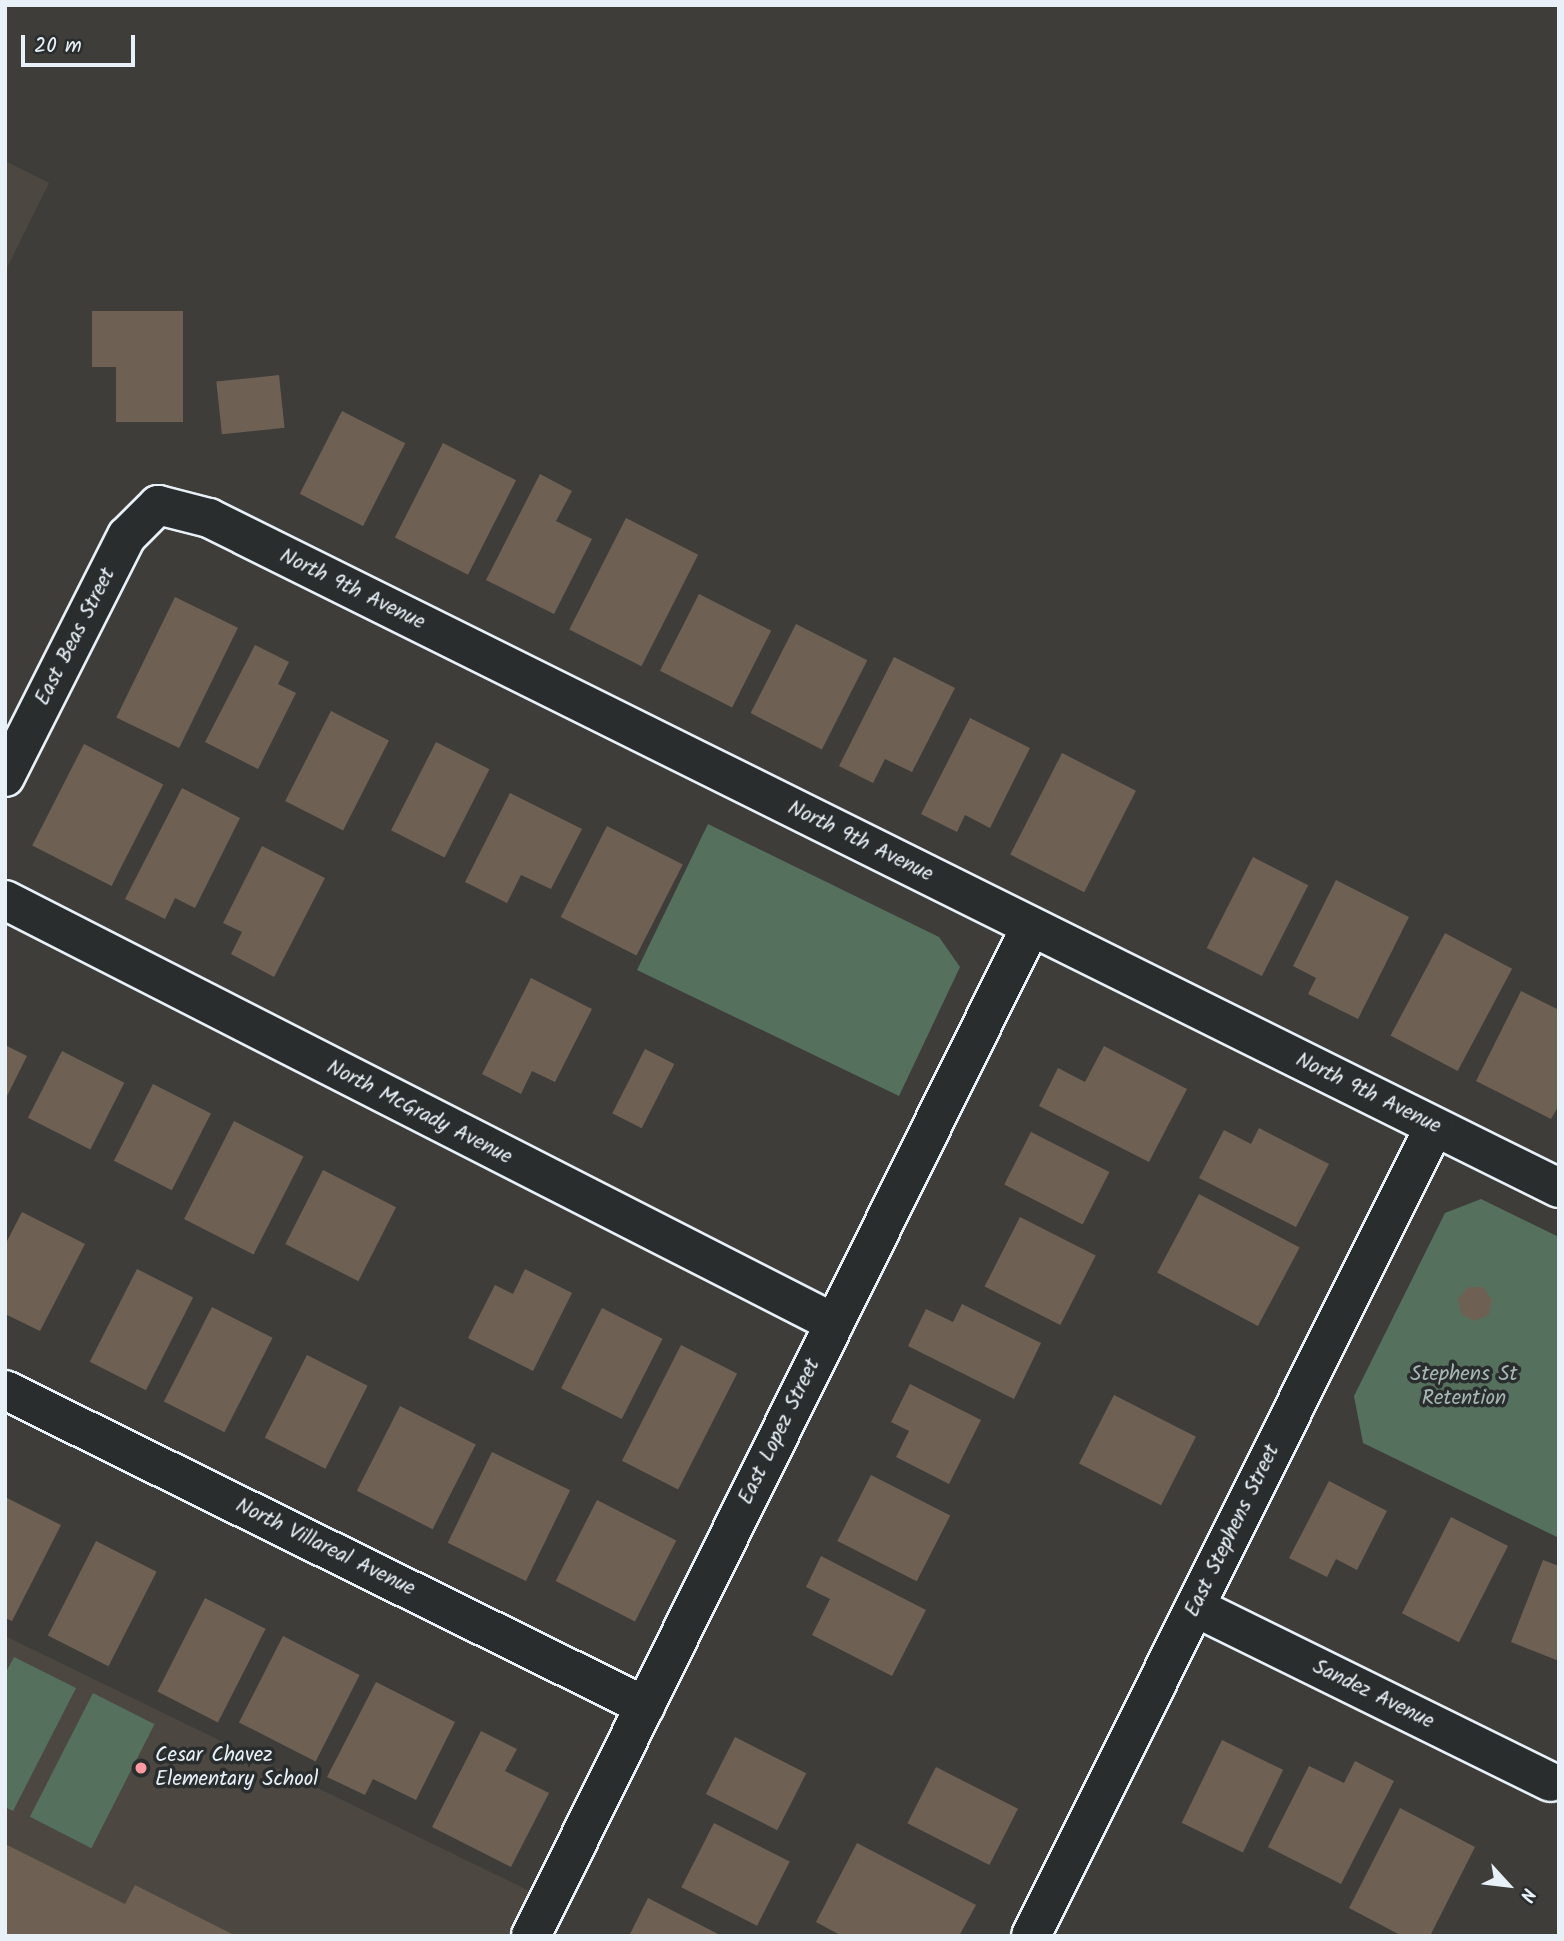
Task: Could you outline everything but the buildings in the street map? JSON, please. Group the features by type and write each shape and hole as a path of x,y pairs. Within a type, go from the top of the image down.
{"street":[{"name":"East Beas Street","path":"5,777 127,536 158,505"},
{"name":"North 9th Avenue","path":"158,505 209,518 1030,928 1559,1188"},
{"name":"North McGrady Avenue","path":"5,900 834,1323"},
{"name":"East Lopez Street","path":"531,1936 1030,928"},
{"name":"East Stephens Street","path":"1031,1936 1434,1127"},
{"name":"North Villareal Avenue","path":"5,1390 645,1706"},
{"name":"Sandez Avenue","path":"1195,1608 1550,1782"}],"shaded area":[{"path":"5,161 49,183 5,272"},
{"name":"Cesar Chavez Elementary School","path":"5,1636 548,1900 531,1936 5,1936"}],"green space":[{"path":"708,824 939,937 960,967 899,1096 637,970"},
{"name":"Stephens St Retention","path":"1481,1199 1559,1237 1559,1538 1363,1443 1354,1396 1445,1213"},
{"path":"14,1657 76,1688 13,1811 5,1807 5,1674"},
{"path":"93,1693 154,1724 91,1848 30,1817"}],"place":[{"name":"Cesar Chavez Elementary School","path":"141,1768"}]}
